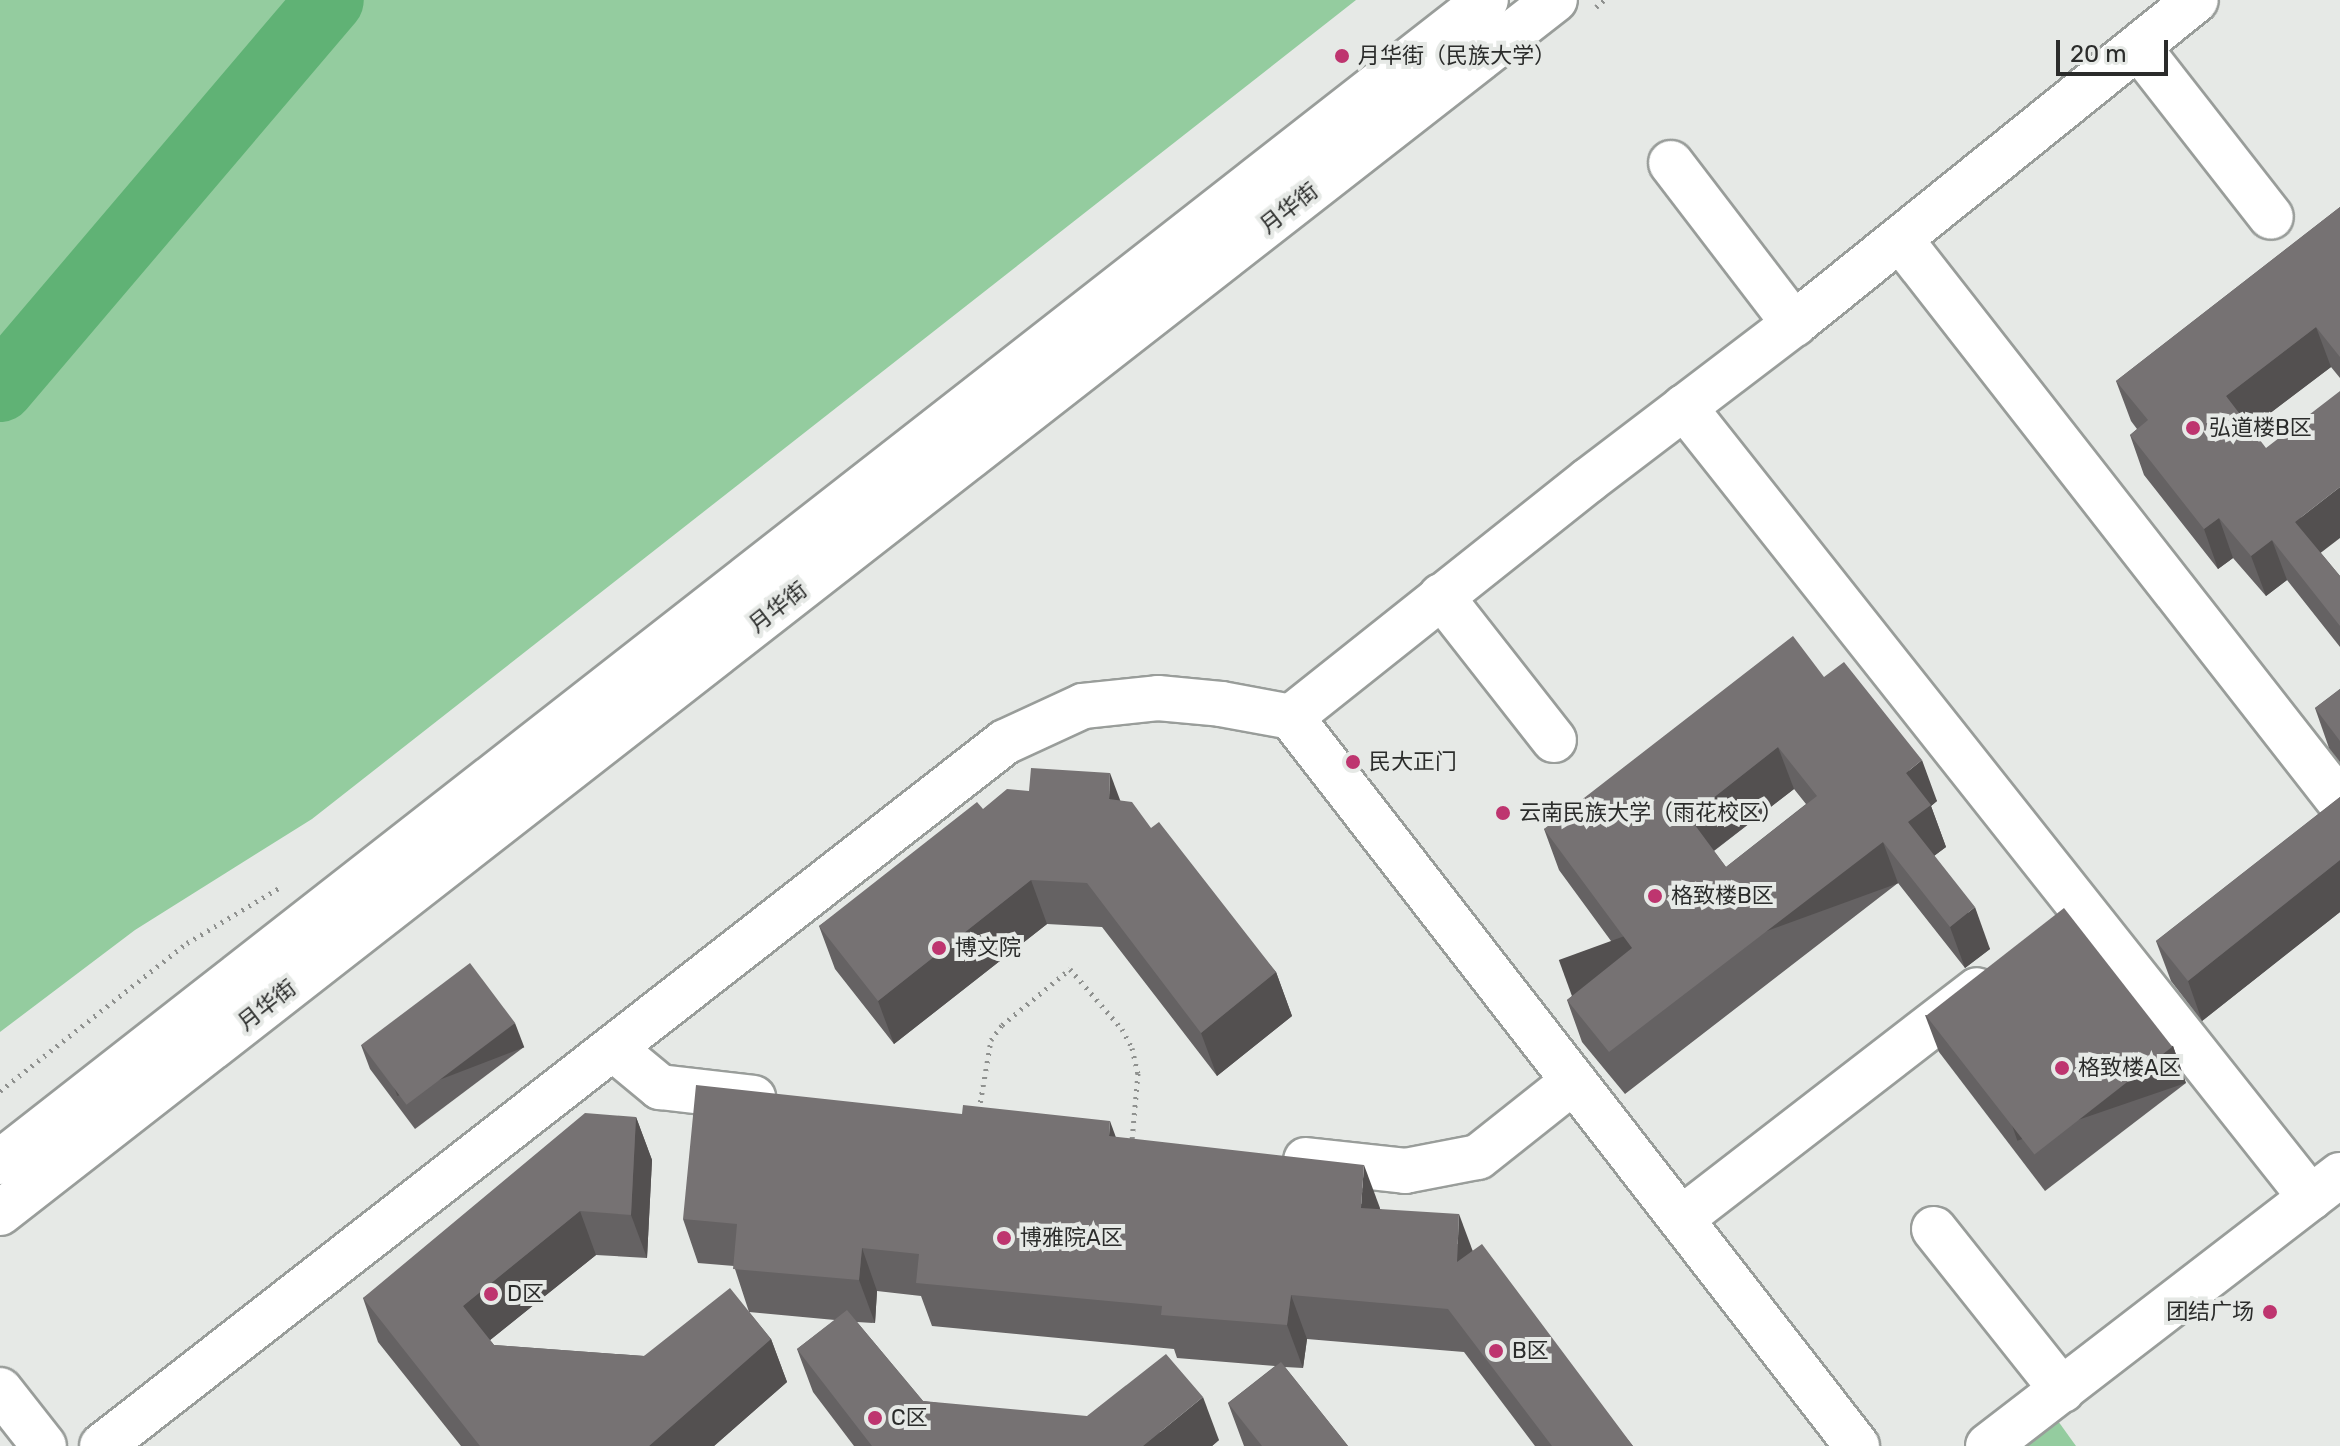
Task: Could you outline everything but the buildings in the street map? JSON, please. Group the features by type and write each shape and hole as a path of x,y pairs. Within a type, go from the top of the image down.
{"street":[{"name":"月华街","path":"0,1162 1486,0"},
{"name":"月华街","path":"0,1213 1555,0"},
{"path":"1291,717 1441,596 1794,324 2196,0"},
{"path":"2139,48 2271,217"},
{"path":"1671,163 1794,324"},
{"path":"1900,239 2340,802"},
{"path":"1684,407 2084,908 2326,1186 1988,1446"},
{"path":"1441,596 1554,740"},
{"path":"102,1446 1005,742 1083,706 1158,698 1221,704 1291,717 1857,1446"},
{"path":"2294,743 2329,716"},
{"path":"2046,937 2084,908"},
{"path":"1681,1219 2008,966"},
{"path":"614,1049 660,1087 788,1102"},
{"path":"1268,1156 1405,1171 1478,1157 1574,1081"},
{"path":"1934,1229 2062,1390"},
{"path":"0,1390 44,1446"}],"path":[{"path":"978,1123 991,1040 1002,1025 1070,969 1122,1029 1132,1048 1138,1073 1132,1140"}],"green space":[{"path":"0,0 1356,0 312,819 135,930 0,1032"},
{"path":"2058,1421 2076,1446 2026,1446"}],"waterway":[{"path":"0,388 330,0"}],"place":[{"name":"月华街（民族大学）","path":"1342,56"},
{"name":"弘道楼B区","path":"2193,428"},
{"name":"民大正门","path":"1353,762"},
{"name":"云南民族大学（雨花校区）","path":"1503,813"},
{"name":"格致楼B区","path":"1655,896"},
{"name":"博文院","path":"939,948"},
{"name":"格致楼A区","path":"2062,1068"},
{"name":"博雅院A区","path":"1004,1238"},
{"name":"D区","path":"491,1294"},
{"name":"团结广场","path":"2270,1312"},
{"name":"B区","path":"1496,1351"},
{"name":"C区","path":"875,1418"}]}
